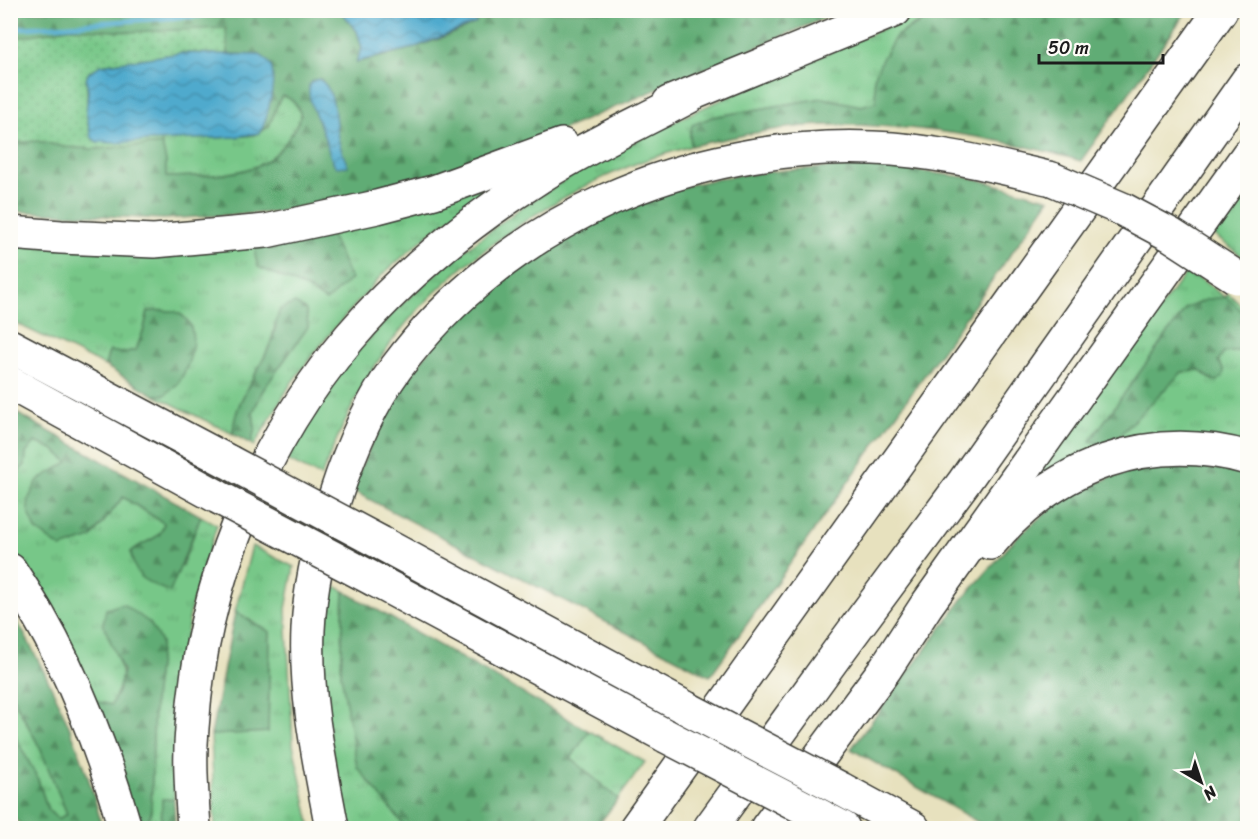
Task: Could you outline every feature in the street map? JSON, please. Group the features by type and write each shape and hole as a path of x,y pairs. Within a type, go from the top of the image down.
{"highway":[{"path":"10,233 154,240 266,231 377,207 486,175 690,96 895,10"},
{"path":"636,828 1221,10"},
{"path":"710,828 964,482 1248,80"},
{"path":"194,828 191,788 192,729 198,669 210,608 229,546 251,494 282,434 314,383 351,337 398,286 447,244 540,177 597,143 690,96"},
{"path":"332,828 315,736 307,662 308,627 323,532 344,469 367,418 394,370 436,320 478,279 520,248 567,218 628,190 684,171 795,151 872,148 963,158 1052,179 1122,209 1171,235 1242,283"},
{"path":"767,828 885,669 926,606 1248,155"},
{"path":"10,346 913,828"},
{"path":"10,383 218,497 755,783 823,825"},
{"path":"885,669 936,613 995,537 1036,498 1071,475 1102,460 1170,448 1220,450 1248,458"},
{"path":"10,570 41,622 70,678 94,735 125,828"}],"green space":[{"path":"943,10 1187,11 1081,161 960,134 899,127 819,125 745,135 691,146 692,125 712,117 823,98 861,106 876,102 874,78 896,36"},
{"path":"11,11 341,11 357,31 362,48 357,62 418,46 462,30 476,23 473,11 841,11 526,145 396,185 277,212 163,219 11,211 11,143 38,141 66,147 94,149 162,144 166,162 166,177 216,175 253,168 269,159 280,149 301,116 295,103 282,96 271,121 260,133 271,98 260,55 228,54 225,29 128,32 69,28 11,39"},
{"path":"923,11 943,11 925,18 896,36 874,78 876,102 861,106 823,98 712,117 690,134 691,146 642,161 601,179 531,217 465,266 408,321 366,381 349,412 321,477 283,458 343,367 396,309 453,259 523,206 594,162 696,111"},
{"path":"69,28 128,32 226,28 228,54 181,53 101,65 86,79 89,129 97,142 161,140 162,144 94,149 66,147 38,141 11,143 11,39"},
{"path":"282,96 295,103 301,116 285,142 269,159 253,168 241,171 203,176 166,177 166,162 161,140 254,135 269,127"},
{"path":"872,165 972,178 1050,199 710,676 351,490 387,408 444,330 528,256 631,204 693,184 739,175"},
{"path":"507,178 430,233 382,275 332,331 292,382 254,446 251,444 255,428 253,412 263,390 308,327 275,324 272,339 239,405 233,434 154,395 165,395 148,311 136,350 121,353 109,351 105,366 11,321 10,244 256,243 306,288 315,293 328,229"},
{"path":"1247,179 1247,260 1211,233"},
{"path":"328,229 351,279 326,301 306,288 258,267 255,255 256,243"},
{"path":"1188,270 1225,297 1228,293 1247,311 1247,331 1226,297 1157,395 1182,372 1199,370 1212,380 1218,361 1224,353 1243,350 1247,346 1247,449 1221,441 1020,495"},
{"path":"1226,297 1243,312 1240,323 1247,331 1247,346 1243,350 1224,353 1218,361 1224,370 1223,377 1217,381 1199,370 1182,372 1110,445 1090,441 1186,308 1208,299"},
{"path":"295,303 306,310 308,327 263,390 253,412 255,428 251,444 233,434 238,408 268,350 280,309"},
{"path":"148,311 176,312 185,318 192,334 188,365 177,384 165,395 154,395 105,366 109,351 121,353 136,350"},
{"path":"11,410 201,516 170,592 143,579 135,568 131,552 156,537 164,523 123,497 91,538 61,548 36,530 28,510 29,498 38,480 68,462 53,449 35,442 26,453 25,465 11,479 10,427 13,424 11,423"},
{"path":"35,442 53,449 68,462 91,538 123,497 164,523 156,537 131,552 132,561 182,566 201,516 217,525 191,608 177,694 174,799 162,800 161,828 135,828 134,824 151,814 154,699 161,642 114,649 122,677 119,689 111,705 93,701 11,555 11,479 25,465 26,453"},
{"path":"1145,468 1211,468 1247,476 1247,828 988,828 851,749 962,600 1018,536 1064,498 1111,477"},
{"path":"252,546 294,567 286,609 293,745 311,828 215,828 211,735 268,732 270,632 235,612"},
{"path":"328,582 344,591 341,674 402,823 402,828 349,828 333,756 326,707 323,633"},
{"path":"344,591 589,731 571,758 618,799 596,828 402,828 402,823 357,767 341,674"},
{"path":"123,604 150,623 161,642 154,699 151,814 146,822 134,824 93,701 111,705 118,692 123,671 103,624 106,609"},
{"path":"10,608 52,688 76,743 102,828 24,828 11,815 10,767 13,759 11,729 37,777 48,810 58,819 67,814 40,748 11,693"},
{"path":"235,612 270,632 268,732 211,735"},
{"path":"10,693 40,748 68,815 58,819 48,810 37,777 11,729"},
{"path":"589,731 645,762 618,799 571,758"},
{"path":"162,799 174,799 175,828 161,828"}],"water":[{"path":"341,11 473,11 476,23 413,48 356,62 362,48 357,31"},
{"path":"181,53 260,55 268,61 272,70 272,89 266,119 260,133 235,137 113,143 97,142 91,137 86,113 88,91 86,79 89,72 101,65"},
{"path":"319,79 331,96 341,150 348,166 336,167 312,105 309,85"}],"waterway":[{"path":"10,29 196,16 237,10"}]}
